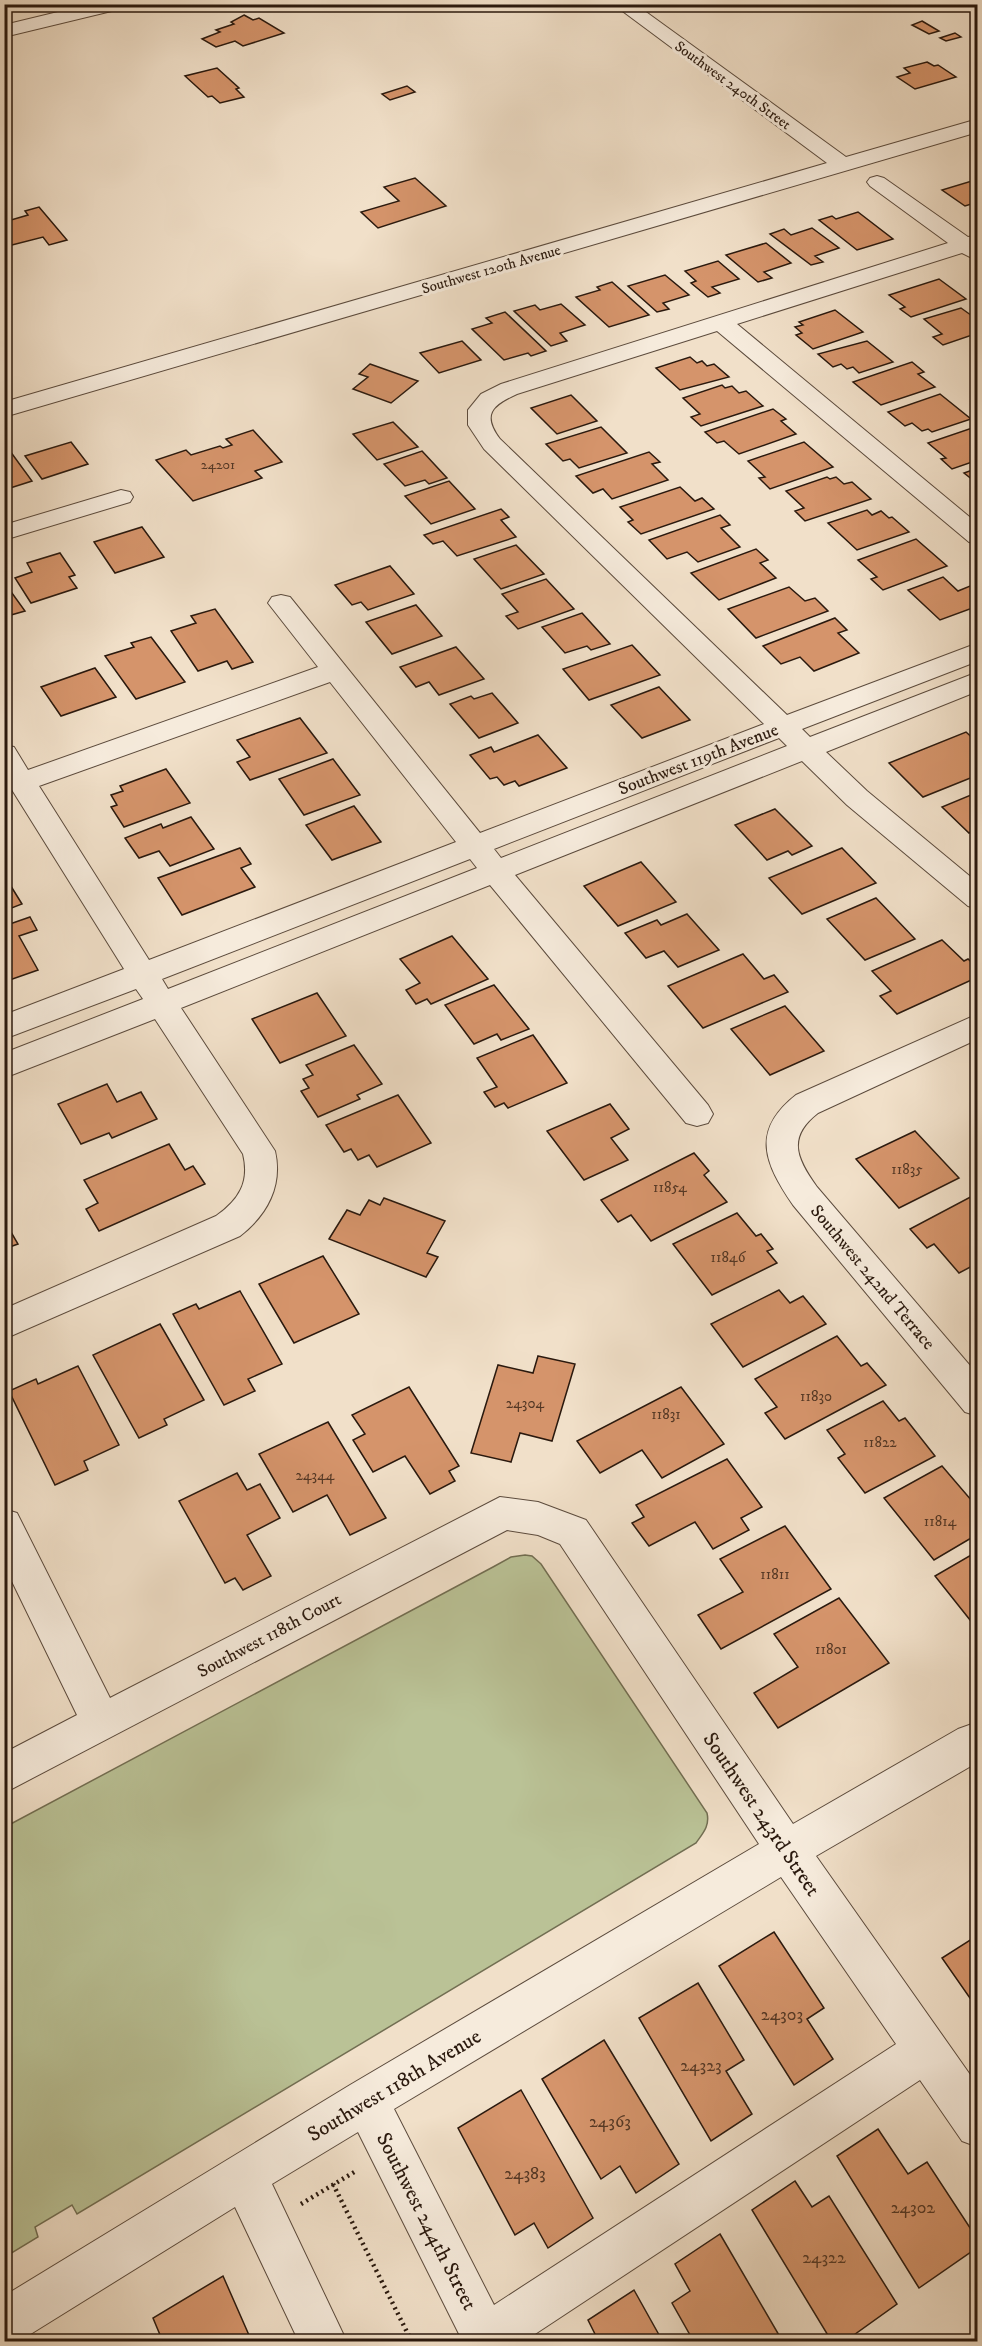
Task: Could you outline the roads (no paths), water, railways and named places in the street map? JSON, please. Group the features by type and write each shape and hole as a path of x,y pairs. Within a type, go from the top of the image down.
{"street":[{"path":"4,31 117,4"},
{"name":"Southwest 240th Street","path":"622,4 844,165"},
{"name":"Southwest 120th Avenue","path":"4,410 978,125"},
{"path":"877,182 973,247"},
{"path":"973,247 509,388 484,403 479,410 477,423 492,444 857,798 978,899"},
{"path":"722,322 978,537"},
{"path":"4,533 121,497"},
{"path":"281,603 496,872 698,1114"},
{"name":"Southwest 119th Avenue","path":"4,1028 978,651"},
{"path":"22,782 335,671"},
{"path":"4,1066 978,681"},
{"path":"4,754 161,1004 259,1151 263,1169 257,1196 238,1220 218,1232 4,1325"},
{"name":"Southwest 242nd Terrace","path":"978,1025 799,1109 788,1123 781,1147 786,1169 805,1196 978,1401"},
{"name":"Southwest 118th Court","path":"4,1774 495,1517 505,1513 537,1519"},
{"name":"Southwest 243rd Street","path":"537,1519 563,1525 573,1532 786,1850 978,2125"},
{"path":"4,1525 102,1723"},
{"name":"Southwest 118th Avenue","path":"4,2323 366,2101 786,1850 972,1743"},
{"path":"487,2340 926,2050"},
{"name":"Southwest 244th Street","path":"366,2101 487,2340"},
{"path":"244,2176 324,2342"}]}
